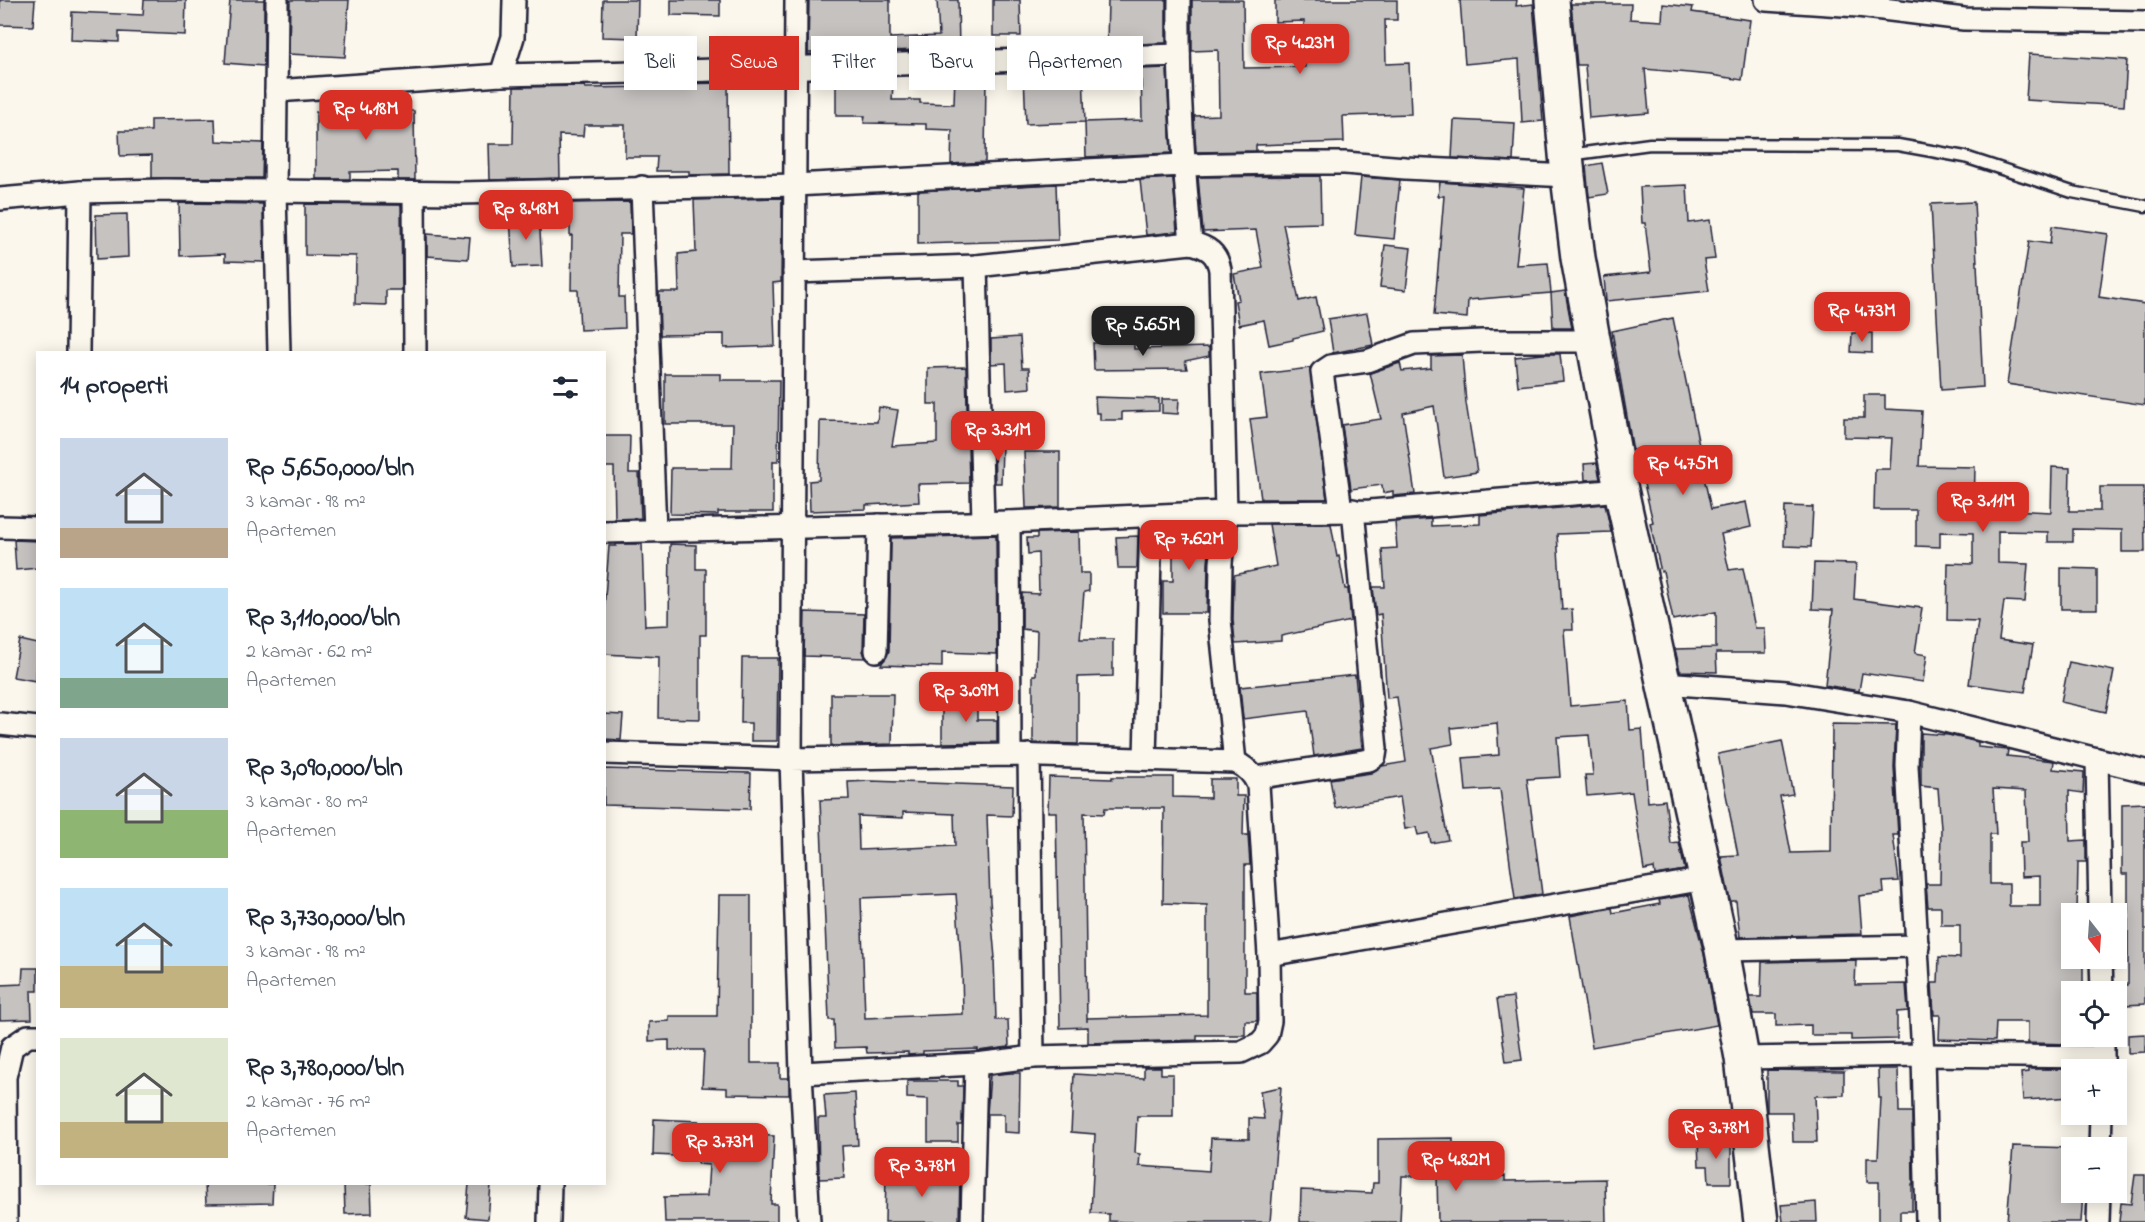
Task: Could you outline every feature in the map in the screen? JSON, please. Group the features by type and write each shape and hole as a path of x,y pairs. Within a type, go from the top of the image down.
{"highway":[{"path":"1552,0 1578,258 1621,490 1722,950 1742,1058 1761,1222"}],"street":[{"path":"277,0 275,192 279,351"},
{"path":"501,75 513,37 514,0"},
{"path":"795,36 796,0"},
{"path":"1179,0 1183,165 1191,243"},
{"path":"1766,0 1858,6 1964,19 2145,22"},
{"path":"799,68 1179,55"},
{"path":"276,91 501,75 709,70"},
{"path":"795,90 791,759 801,1073 809,1222"},
{"path":"0,199 80,192 165,190 414,193 794,185 1183,165 1346,163 1405,168 1567,166"},
{"path":"642,187 655,530"},
{"path":"78,351 80,192"},
{"path":"414,193 415,351"},
{"path":"794,272 976,266 1191,243 1210,250 1218,260 1220,270 1226,512 1221,563 1220,620 1235,762"},
{"path":"976,266 983,521"},
{"path":"1255,778 1369,760 1375,756 1347,510 1322,372 1331,366 1367,361 1414,344 1482,341 1593,341"},
{"path":"606,532 1009,522 1226,512 1370,511 1621,490"},
{"path":"1145,759 1151,516"},
{"path":"1009,522 1033,1057"},
{"path":"876,651 879,525"},
{"path":"0,527 36,528"},
{"path":"1664,683 1786,692 1909,712 2145,771"},
{"path":"1909,712 1906,766 1918,946 1927,1222"},
{"path":"0,724 36,728"},
{"path":"606,753 791,759 1019,755 1235,762 1246,767 1255,778 1258,784 1269,955 1270,1021 1267,1035 1251,1049 1240,1052 1033,1057 976,1064 801,1073"},
{"path":"2097,759 2100,903"},
{"path":"1269,955 1705,879"},
{"path":"1722,950 1918,946"},
{"path":"6,1222 5,1077 12,1047 28,1036 36,1036"},
{"path":"1742,1058 2103,1054"},
{"path":"972,1222 976,1064"},
{"path":"549,1222 550,1185"},
{"path":"2098,1222 2099,1203"}],"lane":[{"path":"1567,166 1650,144 1898,145 1965,157 2072,192 2145,206"}],"building":[{"path":"0,0 35,0 33,26 0,25"},
{"path":"144,0 186,0 185,35 119,32 119,42 71,40 72,12 143,15"},
{"path":"230,0 264,0 264,66 225,63"},
{"path":"290,0 349,0 345,57 289,54"},
{"path":"603,0 638,0 637,36 602,37"},
{"path":"671,0 720,0 720,16 671,15"},
{"path":"809,0 890,0 890,36 811,36 811,53 808,53"},
{"path":"937,0 958,0 959,36 939,36"},
{"path":"993,0 1020,0 1021,36 993,36"},
{"path":"1108,0 1166,0 1166,43 1143,44 1143,36 1107,36"},
{"path":"1192,0 1243,0 1244,68 1305,67 1304,21 1275,22 1275,0 1397,0 1397,20 1385,20 1386,64 1409,63 1411,114 1343,116 1344,142 1256,145 1256,151 1196,152 1194,116 1219,115 1218,50 1192,51"},
{"path":"1460,0 1517,0 1516,6 1533,4 1543,121 1522,123 1519,59 1465,64"},
{"path":"1571,4 1631,4 1630,19 1662,21 1663,4 1693,7 1692,12 1750,20 1742,80 1645,69 1649,113 1589,118 1585,65 1577,65"},
{"path":"909,37 909,50 897,51 897,38"},
{"path":"2029,54 2127,60 2124,106 2026,100"},
{"path":"1167,68 1171,153 1086,157 1085,122 1142,120 1143,69"},
{"path":"697,83 709,83 709,90 728,90 729,174 689,175 689,171 656,171 657,157 625,157 625,125 584,125 583,136 559,135 560,178 490,180 489,144 513,144 514,87 585,86 585,88 624,87 624,90 697,90"},
{"path":"836,90 893,90 892,100 920,100 920,103 954,104 954,90 986,90 985,162 951,164 952,130 926,129 926,124 864,123 865,116 836,116"},
{"path":"1025,90 1084,90 1085,122 1026,124"},
{"path":"400,101 400,111 414,111 415,180 398,180 398,171 350,172 350,179 316,179 316,112 355,112 355,102"},
{"path":"215,119 216,141 263,143 262,178 152,178 152,155 120,156 119,131 151,131 151,120"},
{"path":"1454,120 1515,123 1513,161 1452,158"},
{"path":"1602,163 1608,194 1589,197 1586,166"},
{"path":"1320,176 1321,223 1283,224 1299,301 1316,297 1323,331 1269,345 1264,320 1239,325 1235,301 1239,300 1234,274 1263,268 1256,230 1203,232 1198,177"},
{"path":"1361,177 1400,180 1394,239 1355,235"},
{"path":"1173,178 1177,232 1146,235 1140,180"},
{"path":"1440,182 1524,188 1516,265 1548,263 1551,293 1468,300 1467,318 1434,315 1444,196 1438,196"},
{"path":"1056,184 1058,240 918,244 918,191"},
{"path":"1687,185 1689,223 1710,220 1715,259 1704,260 1709,291 1606,301 1604,277 1651,272 1645,223 1642,223 1640,187"},
{"path":"782,198 781,282 773,283 775,346 724,348 724,334 660,335 659,292 679,292 678,254 696,252 694,200"},
{"path":"630,202 631,234 620,234 619,297 624,297 625,328 580,330 578,290 571,290 570,203"},
{"path":"1974,202 1983,387 1941,390 1931,204"},
{"path":"179,203 263,204 264,262 225,261 225,254 180,256"},
{"path":"305,204 401,205 402,290 386,290 386,305 355,304 356,256 305,255"},
{"path":"127,214 128,257 97,259 96,215"},
{"path":"539,214 542,266 513,267 510,216"},
{"path":"2052,226 2108,234 2099,297 2145,304 2145,405 2007,384 2029,241 2050,244"},
{"path":"427,234 470,237 468,259 427,256"},
{"path":"1385,245 1411,248 1406,290 1380,287"},
{"path":"1565,291 1572,328 1553,328 1551,293"},
{"path":"1367,313 1373,345 1333,353 1328,319"},
{"path":"1673,318 1711,509 1746,502 1751,527 1721,534 1729,570 1743,568 1755,628 1765,628 1766,653 1716,653 1717,672 1680,671 1675,649 1716,648 1716,612 1673,620 1650,523 1653,522 1640,467 1636,468 1612,331"},
{"path":"1852,333 1872,333 1872,353 1851,352"},
{"path":"1020,337 1022,368 1029,368 1030,388 1007,390 1006,363 991,364 991,339"},
{"path":"1134,341 1134,349 1209,347 1209,356 1185,361 1187,369 1094,370 1093,343"},
{"path":"1560,354 1563,381 1518,386 1515,357"},
{"path":"1462,355 1466,403 1477,472 1444,477 1434,406 1403,413 1415,494 1393,496 1393,491 1383,493 1382,485 1351,489 1342,425 1381,419 1370,373 1400,363 1402,371 1431,368 1431,356"},
{"path":"966,367 969,483 918,484 919,502 866,505 866,509 810,511 809,481 819,480 820,421 877,422 879,407 898,410 892,446 937,443 937,404 928,404 928,368"},
{"path":"1310,368 1327,499 1261,499 1250,419 1267,417 1261,374"},
{"path":"665,374 721,374 721,380 779,380 778,461 773,461 773,512 718,512 718,515 670,514 671,468 732,468 733,424 665,424"},
{"path":"1864,395 1885,395 1885,409 1922,411 1919,466 1975,467 1974,508 2051,512 2052,467 2070,468 2069,511 2100,511 2100,487 2144,487 2145,552 2122,552 2122,530 2073,529 2073,542 2048,542 2048,532 1998,531 1998,563 2028,564 2025,602 2004,601 1999,640 2033,645 2025,692 1969,684 1978,621 1947,620 1948,563 1973,564 1973,533 1940,532 1940,547 1916,546 1916,510 1874,510 1875,469 1890,469 1892,438 1844,437 1844,418 1864,418"},
{"path":"1095,397 1159,399 1159,411 1122,412 1122,420 1100,420 1100,413 1096,413"},
{"path":"1162,399 1179,399 1178,414 1162,413"},
{"path":"606,436 630,436 629,473 639,473 641,518 615,519 614,467 606,467"},
{"path":"994,443 1002,443 1001,483 995,483"},
{"path":"1024,452 1060,452 1060,507 1026,508"},
{"path":"1597,463 1600,479 1585,480 1584,464"},
{"path":"1605,504 1611,532 1557,534 1562,610 1572,609 1573,630 1564,630 1570,706 1628,701 1630,730 1642,729 1648,802 1665,800 1671,844 1679,843 1685,870 1655,875 1654,868 1644,870 1632,792 1587,796 1585,775 1593,775 1589,735 1557,737 1560,777 1527,779 1542,894 1515,899 1500,789 1466,791 1463,758 1499,755 1497,723 1451,728 1453,744 1431,748 1448,840 1431,843 1429,833 1418,835 1416,827 1405,829 1400,797 1335,808 1330,779 1371,773 1382,766 1406,762 1397,697 1387,698 1381,614 1376,615 1373,587 1385,587 1382,549 1397,548 1395,522 1431,519 1431,526 1480,524 1480,515"},
{"path":"1785,506 1813,507 1811,547 1784,546"},
{"path":"1269,524 1331,524 1345,589 1348,589 1351,621 1281,636 1281,641 1235,644 1234,575 1276,566"},
{"path":"1212,526 1208,563 1207,613 1163,613 1163,581 1173,581 1173,527"},
{"path":"1079,532 1080,573 1089,573 1089,591 1084,592 1080,639 1113,639 1113,676 1078,677 1078,744 1033,743 1033,675 1036,675 1037,631 1022,629 1022,593 1039,594 1038,553 1028,554 1027,538 1037,538 1037,533"},
{"path":"996,535 997,654 942,652 942,667 881,665 889,651 891,538"},
{"path":"1138,536 1137,568 1118,568 1116,537"},
{"path":"14,540 36,541 36,568 16,570"},
{"path":"616,544 642,544 645,626 669,625 670,544 696,545 696,569 706,569 706,635 700,635 700,719 658,718 659,657 606,654 606,584 609,546 616,546"},
{"path":"1814,563 1856,564 1854,599 1922,608 1915,653 1927,655 1923,682 1862,673 1859,691 1825,685 1833,610 1812,609"},
{"path":"2061,568 2097,569 2097,609 2061,609"},
{"path":"805,612 864,614 863,651 866,658 804,656"},
{"path":"20,640 36,644 36,681 13,677"},
{"path":"742,658 778,658 777,741 751,741 751,723 741,723"},
{"path":"2069,662 2114,671 2106,712 2061,702"},
{"path":"1355,675 1362,748 1314,756 1308,711 1243,719 1240,687"},
{"path":"831,694 893,694 892,744 831,746"},
{"path":"942,699 977,699 977,720 997,720 997,742 942,743"},
{"path":"606,714 623,715 621,740 606,739"},
{"path":"1832,724 1896,725 1894,767 1898,835 1893,835 1899,881 1883,882 1884,893 1859,896 1862,934 1740,937 1736,901 1730,901 1721,856 1738,855 1718,754 1782,741 1793,794 1780,796 1791,853 1831,852"},
{"path":"1921,733 1948,735 1978,742 1978,747 2008,750 2007,756 2054,761 2053,769 2084,772 2083,793 2069,791 2070,841 2086,840 2086,862 2078,862 2077,903 2061,903 2061,969 2083,969 2083,981 2061,981 2061,1044 2028,1043 2028,1022 1996,1022 1995,1041 1939,1039 1940,1015 1934,1015 1932,983 1938,983 1939,957 1960,958 1960,925 1941,925 1941,907 1928,907 1926,884 1940,884 1941,828 1938,788 1921,786","holes":["1993,789 2026,791 2028,842 2020,842 2021,877 2040,876 2040,906 2009,906 2009,884 1990,884 1990,834 1996,834"]},
{"path":"606,769 751,773 750,809 606,805"},
{"path":"1049,777 1112,779 1112,777 1173,777 1173,797 1210,798 1210,779 1236,779 1236,796 1244,796 1243,835 1248,835 1250,865 1245,865 1245,992 1257,992 1257,1021 1245,1021 1245,1035 1197,1035 1197,1040 1088,1043 1088,1027 1060,1028 1056,812 1048,812","holes":["1105,808 1164,808 1163,903 1207,905 1207,1015 1087,1018 1087,1022 1084,813 1104,814"]},
{"path":"848,782 1013,786 1012,816 987,815 996,1020 1008,1020 1009,1047 978,1051 978,1049 923,1051 923,1054 908,1055 908,1052 867,1053 866,1047 835,1048 834,1020 829,1020 820,800 849,799","holes":["903,812 954,814 955,846 859,850 858,816 903,818","956,894 963,1014 865,1018 861,898"]},
{"path":"2145,803 2145,1004 2127,1005 2128,874 2122,874 2122,804"},
{"path":"719,895 751,895 751,1063 780,1063 780,1078 789,1078 789,1095 727,1094 727,1088 702,1087 704,1050 669,1050 669,1040 649,1041 649,1022 669,1021 669,1016 717,1016"},
{"path":"1689,895 1704,954 1717,1025 1592,1047 1570,916 1612,908 1613,913 1660,904 1659,900"},
{"path":"1856,960 1855,985 1906,984 1908,1011 1897,1012 1897,1039 1851,1040 1851,1035 1811,1035 1811,1025 1776,1026 1776,1014 1753,1014 1750,997 1761,997 1762,962"},
{"path":"23,968 36,968 36,991 31,991 32,1019 0,1020 0,985 22,984"},
{"path":"1513,997 1522,1060 1506,1062 1497,999"},
{"path":"2145,1034 2145,1052 2128,1053 2128,1035"},
{"path":"1144,1067 1161,1067 1161,1074 1173,1074 1173,1116 1137,1116 1135,1153 1140,1154 1139,1166 1209,1171 1211,1138 1249,1139 1249,1118 1264,1119 1260,1091 1281,1087 1270,1222 1126,1222 1109,1221 1109,1214 1091,1213 1095,1134 1071,1132 1074,1074 1144,1078"},
{"path":"1878,1069 1898,1069 1899,1112 1912,1112 1912,1211 1900,1211 1900,1222 1879,1222 1879,1182 1867,1182 1867,1158 1878,1158 1881,1098 1879,1098"},
{"path":"2028,1069 2061,1069 2061,1098 2023,1100 2021,1073 2028,1072"},
{"path":"1767,1070 1844,1071 1844,1095 1815,1096 1817,1142 1793,1142 1792,1112 1767,1112"},
{"path":"1020,1073 1019,1133 1004,1132 1004,1114 987,1114 990,1075"},
{"path":"907,1081 958,1081 958,1086 963,1086 962,1125 958,1125 958,1142 928,1142 928,1099 907,1098"},
{"path":"855,1093 858,1145 842,1146 844,1178 819,1179 818,1118 826,1118 824,1095"},
{"path":"654,1119 699,1121 699,1133 774,1136 771,1204 777,1204 777,1222 665,1222 664,1197 707,1196 709,1165 698,1164 698,1157 653,1155"},
{"path":"1453,1138 1453,1177 1505,1176 1505,1181 1605,1179 1606,1222 1438,1222 1437,1176 1402,1176 1400,1222 1300,1222 1301,1190 1372,1193 1373,1183 1378,1183 1378,1139"},
{"path":"1698,1141 1731,1141 1731,1183 1709,1183 1708,1166 1699,1166"},
{"path":"2013,1146 2061,1148 2061,1203 2082,1203 2081,1222 2007,1222"},
{"path":"886,1173 960,1174 959,1222 885,1222"},
{"path":"2135,1175 2145,1175 2145,1222 2119,1222 2121,1203 2131,1204"},
{"path":"205,1185 273,1185 272,1203 206,1204"},
{"path":"344,1185 371,1185 372,1213 345,1214"},
{"path":"469,1185 491,1185 488,1219 466,1217"},
{"path":"1816,1202 1817,1222 1783,1222 1781,1205"}]}
